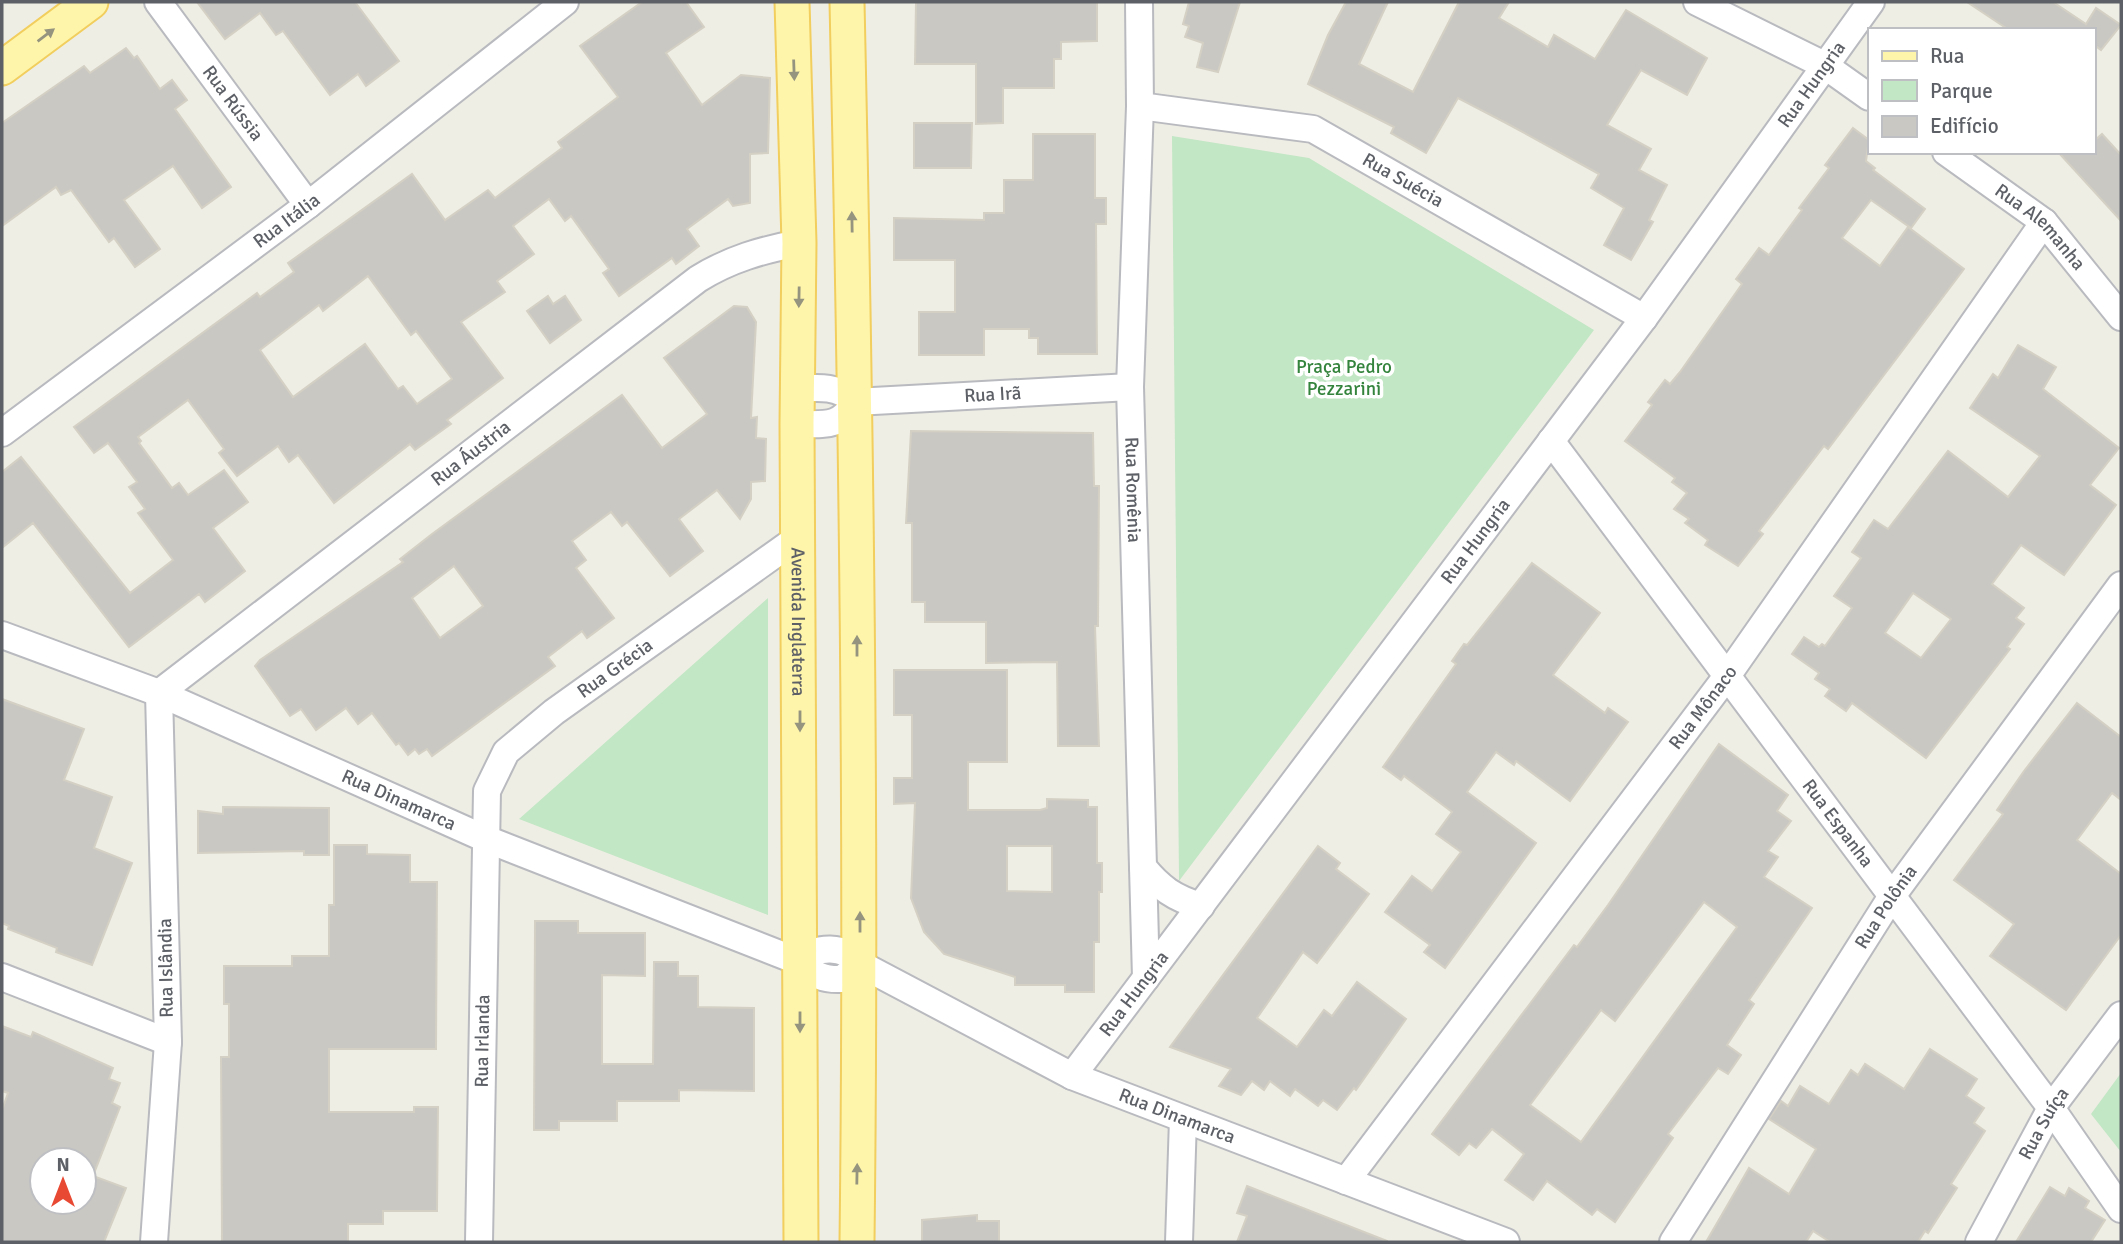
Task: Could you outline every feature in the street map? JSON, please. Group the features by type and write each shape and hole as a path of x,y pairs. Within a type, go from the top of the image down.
{"main road":[{"path":"2,68 90,2"},
{"name":"Avenida Inglaterra","path":"792,2 799,243 797,424 801,1242"},
{"path":"847,2 855,402 860,964 857,1242"}],"street":[{"name":"Rua Rússia","path":"158,2 308,205"},
{"name":"Rua Itália","path":"2,433 308,205 565,2"},
{"name":"Rua Romênia","path":"1139,2 1140,106 1130,387 1146,978"},
{"path":"1697,2 1824,65 1868,96"},
{"name":"Rua Hungria","path":"1072,1076 1644,318 1871,2"},
{"name":"Rua Suécia","path":"1140,106 1313,130 1644,318"},
{"name":"Rua Alemanha","path":"1949,154 2044,222 2121,317"},
{"name":"Rua Mônaco","path":"1346,1181 1727,676 2044,222"},
{"name":"Rua Áustria","path":"159,693 698,279 723,263 764,250 799,243"},
{"path":"797,424 835,423 847,417 855,402 848,394 839,391 821,387 798,389"},
{"name":"Rua Irã","path":"855,402 1130,387"},
{"name":"Rua Espanha","path":"1551,441 2051,1108 2121,1209"},
{"name":"Rua Grécia","path":"486,839 487,791 506,752 554,712 799,537"},
{"name":"Rua Polônia","path":"1673,1242 1892,896 2121,585"},
{"name":"Rua Dinamarca","path":"2,635 159,693 486,839 800,962 816,950 846,952 860,964 1072,1076 1506,1242"},
{"name":"Rua Islândia","path":"154,1242 168,1042 159,693"},
{"name":"Rua Irlanda","path":"479,1242 486,839"},
{"path":"1143,867 1160,888 1177,898 1201,906"},
{"path":"2,977 168,1042"},
{"name":"Rua Suíça","path":"1979,1242 2051,1108 2121,1015"},
{"path":"1180,1242 1183,1119"}],"green space":[{"name":"Praça Pedro Pezzarini","path":"1172,136 1309,158 1594,330 1179,881"},
{"path":"768,598 768,915 519,819"},
{"path":"2121,1073 2121,1152 2091,1114"}],"building":[{"path":"197,2 355,2 399,61 366,86 358,74 330,95 283,31 276,35 260,13 225,39"},
{"path":"642,2 686,2 704,27 666,53 702,105 741,75 770,78 768,153 750,154 750,203 733,206 728,199 687,229 699,246 676,264 672,258 619,296 603,273 609,269 571,216 565,221 549,199 513,226 534,254 497,281 505,292 461,322 503,378 447,420 451,424 415,450 410,444 334,503 298,455 289,462 278,446 237,476 219,453 224,449 188,400 138,437 141,441 139,443 172,488 179,483 188,495 224,470 248,502 213,528 245,571 205,602 199,594 129,647 33,523 2,548 2,472 21,457 130,593 173,560 138,513 145,509 129,487 137,482 108,443 94,453 74,427 257,293 260,297 294,272 288,263 412,174 445,220 488,190 495,198 562,148 558,142 618,97 580,46","holes":["368,276 411,335 416,331 452,379 417,404 403,386 398,389 365,344 293,397 260,350 319,305 323,311"]},
{"path":"916,2 1097,2 1097,41 1061,42 1061,59 1054,59 1054,88 1003,88 1003,123 976,124 976,64 915,64"},
{"path":"1189,2 1240,2 1218,72 1197,67 1203,43 1185,37 1189,26 1183,24"},
{"path":"1346,2 1388,2 1359,64 1413,92 1459,2 1509,2 1499,18 1548,47 1554,35 1595,59 1626,10 1707,58 1687,95 1641,70 1607,125 1651,149 1639,170 1667,185 1649,220 1653,222 1631,260 1604,245 1624,208 1591,188 1599,174 1506,123 1458,98 1426,153 1391,133 1394,127 1308,84 1328,35"},
{"path":"1967,2 2053,2 2086,24 2096,8 2121,25 2101,50 2095,46 2095,28 2006,28"},
{"path":"126,48 134,58 137,56 160,89 172,80 187,100 175,109 231,187 202,208 173,166 124,200 160,249 135,267 114,238 109,242 71,190 61,195 56,187 2,226 2,123 84,66 90,73"},
{"path":"914,123 972,123 971,168 914,168"},
{"path":"1853,128 1868,139 1866,161 1875,168 1873,170 1925,209 1911,228 1871,200 1842,238 1880,266 1908,227 1964,269 1828,449 1824,446 1759,531 1763,534 1738,566 1705,545 1708,540 1685,523 1689,519 1674,509 1687,493 1672,482 1675,478 1625,441 1652,405 1648,402 1665,380 1670,384 1680,372 1742,284 1736,279 1759,248 1769,255 1802,210 1799,208 1829,168 1825,165"},
{"path":"1033,134 1095,134 1095,198 1106,198 1106,224 1096,224 1097,354 1038,354 1038,338 1029,338 1029,329 984,329 984,355 919,355 919,312 955,312 955,260 894,260 894,218 984,220 984,213 1004,213 1004,180 1033,180"},
{"path":"2102,134 2121,155 2121,221 2060,154 2095,154 2095,140"},
{"path":"548,296 553,304 565,296 581,320 550,343 527,311"},
{"path":"734,306 747,307 756,322 751,418 757,417 756,438 766,439 765,481 751,482 751,499 740,519 717,490 679,519 703,551 670,576 627,522 622,526 611,512 572,541 586,560 576,568 614,618 587,638 582,631 548,657 555,666 432,756 427,749 419,754 415,749 408,755 399,743 396,745 372,713 358,724 346,708 316,730 301,709 290,716 255,666 260,660 403,562 400,559 432,534 622,395 662,448 707,414 664,358","holes":["454,566 483,606 440,638 412,598"]},
{"path":"2018,345 2056,367 2043,389 2119,448 2090,485 2116,505 2064,575 2021,545 1992,584 2024,608 2016,618 2024,624 2007,647 2010,649 1926,758 1852,703 1846,711 1825,696 1830,689 1815,679 1819,673 1792,654 1804,637 1819,647 1822,644 1825,646 1852,608 1834,596 1861,558 1852,552 1874,520 1888,529 1948,451 2008,497 2040,456 1970,408 1993,374 1998,378","holes":["1913,593 1951,619 1921,658 1885,633"]},
{"path":"911,431 1093,433 1094,486 1099,486 1098,626 1095,626 1099,746 1058,746 1057,662 986,663 986,622 925,622 925,602 912,602 912,523 906,523"},
{"path":"1532,563 1600,613 1553,675 1605,713 1608,708 1628,722 1570,801 1516,761 1514,765 1496,752 1467,792 1536,843 1445,968 1424,952 1430,945 1385,912 1412,876 1432,891 1461,852 1436,834 1452,812 1404,776 1401,780 1383,767 1456,664 1452,661 1464,644 1467,645"},
{"path":"894,670 1007,670 1007,762 968,762 968,810 1040,810 1047,808 1047,799 1088,800 1088,807 1097,807 1097,863 1102,863 1102,892 1099,892 1099,942 1094,942 1094,992 1065,992 1065,985 1015,985 1015,977 944,954 924,932 911,898 915,803 894,804 894,778 912,778 912,715 894,715","holes":["1007,846 1052,846 1052,892 1007,891"]},
{"path":"2,699 84,729 64,780 112,797 94,848 132,863 92,965 56,952 57,948 8,929 9,926 2,923"},
{"path":"2077,703 2121,737 2121,800 2112,793 2077,840 2121,874 2121,935 2066,1010 1990,956 2014,924 1954,880 2003,814 1997,810 2024,771"},
{"path":"1719,744 1788,795 1777,811 1791,821 1768,851 1778,857 1764,877 1812,908 1749,1000 1754,1004 1727,1045 1741,1055 1728,1074 1718,1068 1668,1134 1673,1138 1615,1222 1597,1209 1592,1215 1547,1181 1533,1200 1505,1180 1524,1154 1492,1129 1476,1148 1469,1143 1459,1155 1432,1134 1574,945 1577,947","holes":["1704,902 1737,927 1581,1142 1530,1105 1601,1010 1615,1021"]},
{"path":"223,807 329,808 329,855 304,855 304,851 198,853 198,811 223,814"},
{"path":"334,845 367,845 367,854 410,855 410,882 437,882 436,1049 329,1049 329,1112 414,1112 414,1107 438,1107 437,1211 383,1211 383,1224 348,1224 348,1242 222,1242 221,1057 229,1057 229,1004 224,1004 224,966 292,966 292,956 329,956 329,905 334,905"},
{"path":"1318,846 1340,863 1336,869 1369,894 1317,963 1303,952 1257,1018 1297,1047 1324,1010 1332,1016 1357,982 1406,1019 1356,1090 1354,1088 1337,1110 1323,1100 1318,1106 1295,1089 1290,1096 1270,1081 1264,1090 1252,1081 1241,1095 1219,1086 1231,1069 1170,1047"},
{"path":"535,921 578,921 578,933 645,933 645,976 602,975 602,1064 653,1064 654,962 678,962 678,976 698,976 698,1007 754,1008 754,1091 679,1090 679,1101 617,1101 617,1121 559,1121 559,1130 534,1130"},
{"path":"2,1026 31,1037 33,1032 113,1068 109,1079 120,1083 112,1103 120,1107 98,1163 98,1146 28,1146 28,1216 98,1216 98,1178 126,1188 104,1242 2,1242 2,1110 8,1093 2,1091"},
{"path":"1930,1049 1977,1079 1966,1096 1984,1108 1974,1123 1985,1131 1951,1184 1957,1188 1928,1233 1925,1231 1918,1242 1830,1242 1813,1231 1806,1242 1706,1242 1749,1168 1789,1194 1816,1149 1769,1119 1781,1101 1788,1106 1800,1086 1829,1104 1851,1070 1858,1075 1865,1064 1904,1089"},
{"path":"1247,1186 1387,1242 1237,1242 1247,1216 1237,1213"},
{"path":"2050,1187 2065,1196 2069,1188 2089,1201 2085,1208 2105,1220 2091,1242 2016,1242"},
{"path":"977,1215 977,1221 999,1221 999,1242 922,1242 922,1220"}]}
